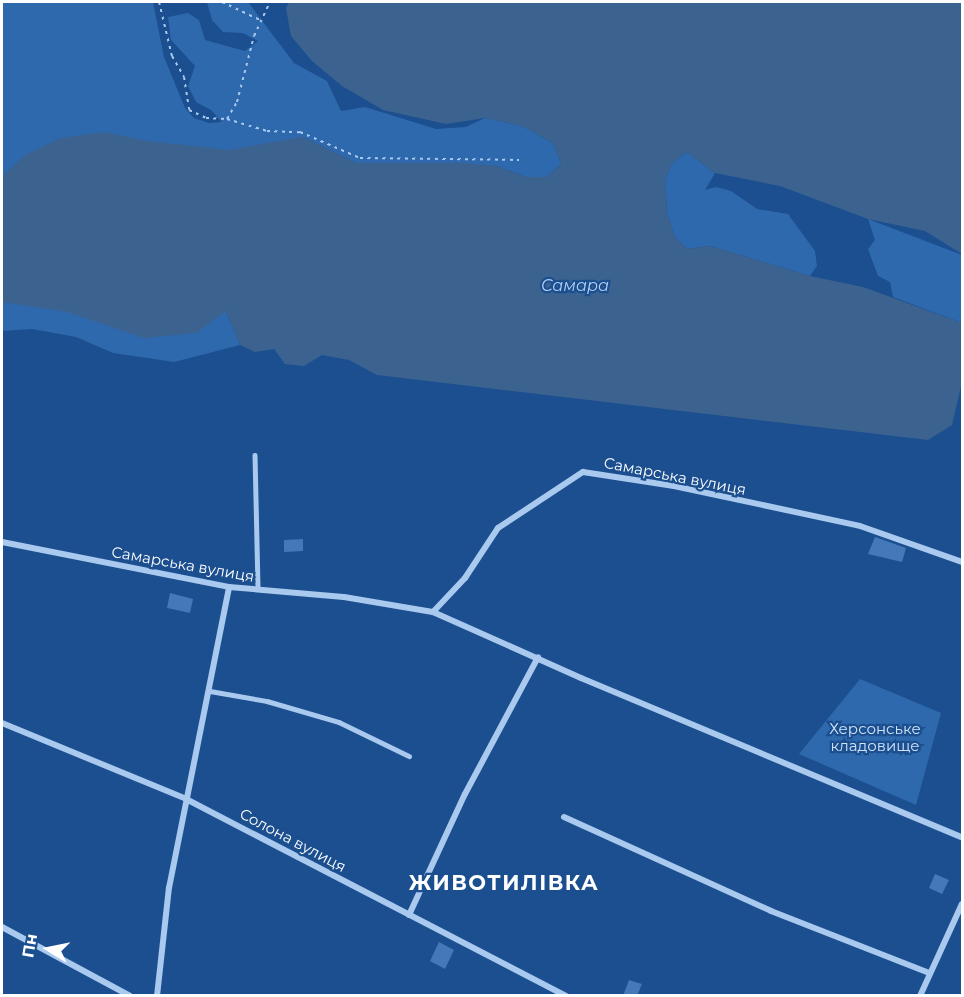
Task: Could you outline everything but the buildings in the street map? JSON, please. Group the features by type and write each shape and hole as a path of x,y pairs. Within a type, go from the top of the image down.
{"street":[{"name":"Самарська вулиця","path":"434,612 465,578 498,528 583,472 674,486 860,526 963,562"},
{"name":"Самарська вулиця","path":"2,542 229,587 344,597 434,612 963,837"},
{"path":"157,996 169,888 229,587"},
{"path":"409,915 465,794 538,657"},
{"name":"Солона вулиця","path":"2,723 186,799 566,996"},
{"path":"564,817 771,911 929,973"},
{"path":"920,996 963,904"},
{"path":"2,927 130,996"}],"lane":[{"path":"255,454 258,589"},
{"path":"210,691 267,701 339,722 409,756"}],"path":[{"path":"159,2 172,56 184,77 189,110 206,118 227,119 267,131 300,132 360,158 519,160"},
{"path":"167,2 200,2"},
{"path":"222,2 262,21"},
{"path":"227,119 237,102 254,36 270,2"}],"green space":[{"path":"2,2 153,2 164,57 185,108 194,118 209,123 222,122 211,110 196,102 188,86 195,66 171,40 168,17 188,13 199,20 205,40 245,51 258,41 243,33 223,32 212,20 207,2 248,2 294,63 327,81 341,111 365,107 436,129 466,127 485,118 522,126 553,143 561,164 547,177 526,177 497,166 356,163 303,137 226,311 240,345 174,362 113,353 76,337 32,329 2,331"},
{"path":"687,152 715,173 705,190 716,187 731,191 757,209 788,214 815,251 817,266 810,276 710,246 687,249 675,237 667,213 665,181 672,163"},
{"path":"868,219 962,255 962,323 893,297 890,282 878,276 868,249 875,240"},
{"name":"Херсонське кладовище","path":"860,679 941,713 916,805 799,754"}],"water":[{"name":"Самара","path":"289,2 962,2 962,254 925,231 868,219 780,186 715,173 687,152 672,163 665,181 667,213 675,237 687,249 710,246 810,276 863,287 962,323 962,382 952,425 928,440 377,375 349,360 322,355 304,366 285,364 274,349 255,352 240,345 226,311 196,333 144,338 67,312 2,302 2,177 25,155 61,138 104,132 148,141 229,150 303,137 356,163 465,163 497,166 526,177 547,177 561,164 553,143 522,126 485,118 446,124 383,110 342,86 312,61 291,36 286,8"}],"district":[{"name":"ЖИВОТИЛІВКА","path":"504,883"}]}
